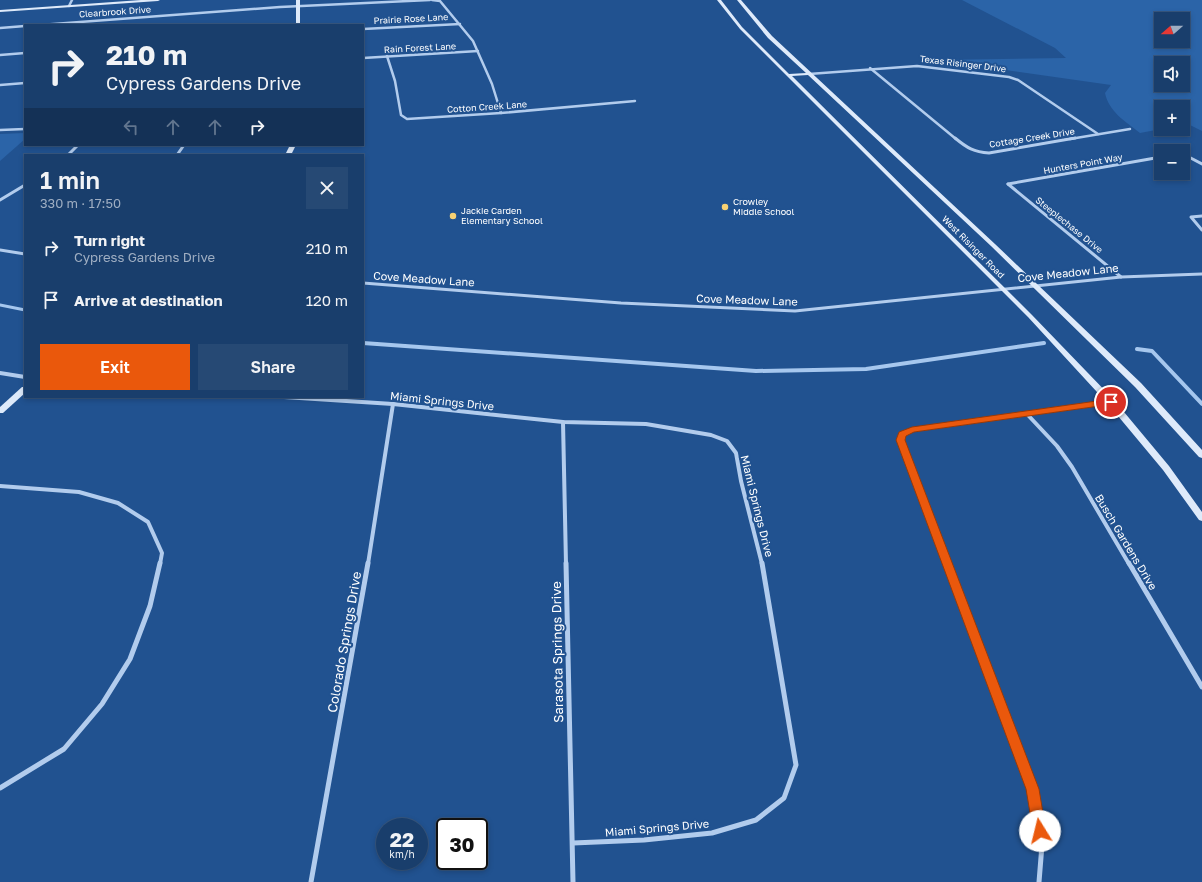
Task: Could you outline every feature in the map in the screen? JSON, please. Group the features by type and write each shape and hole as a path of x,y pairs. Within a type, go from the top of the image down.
{"main road":[{"path":"0,7 89,0"},
{"path":"0,11 158,0"},
{"path":"298,0 298,24"},
{"name":"West Risinger Road","path":"718,0 741,28 1002,289 1111,402 1166,468 1202,518"},
{"name":"West Risinger Road","path":"739,0 770,37 1138,385 1202,455"},
{"path":"789,75 809,74"},
{"path":"0,411 24,389"}],"street":[{"name":"Clearbrook Drive","path":"54,24 298,6 431,0 440,2 473,41 501,113"},
{"path":"69,6 71,1"},
{"name":"Prairie Rose Lane","path":"364,29 460,24"},
{"path":"0,28 24,26"},
{"name":"Rain Forest Lane","path":"364,58 478,51"},
{"path":"0,55 24,53"},
{"name":"Cotton Creek Lane","path":"387,56 395,81 401,115 413,119 635,101"},
{"name":"Texas Risinger Drive","path":"809,74 870,68 922,66 1012,78 1098,134"},
{"name":"Cottage Creek Drive","path":"870,68 967,148 976,152 989,153 1130,129"},
{"path":"0,85 24,83"},
{"path":"0,130 24,129"},
{"path":"69,154 77,146"},
{"name":"Hunters Point Way","path":"1008,184 1154,158"},
{"path":"1190,158 1202,164"},
{"name":"Steeplechase Drive","path":"1008,184 1121,277"},
{"path":"0,200 24,186"},
{"path":"1202,216 1191,217 1202,230"},
{"path":"0,250 24,254"},
{"name":"Cove Meadow Lane","path":"364,284 621,303 768,311 795,311 1121,277 1202,274"},
{"path":"0,373 24,377"},
{"name":"Miami Springs Drive","path":"300,398 393,404 562,422 646,424 693,430 711,435 727,441 736,453 741,481 766,580 796,765 784,798 756,820 712,833 644,840 573,843"},
{"path":"1039,882 1042,845 1033,789 900,440 902,434 912,430 1111,402"},
{"name":"Colorado Springs Drive","path":"312,882 362,603 393,404"},
{"name":"Busch Gardens Drive","path":"1026,413 1056,446 1072,467 1202,687"},
{"name":"Sarasota Springs Drive","path":"562,422 573,882"},
{"path":"0,486 79,492 118,503 148,522 162,553 150,606 130,659 102,704 64,749 0,788"}],"shaded area":[{"path":"962,0 1202,0 1202,131 1190,125 1190,100 1154,100 1154,130 1140,133 1118,116 1110,106 1105,93 1111,85 934,60 1066,58 1055,48"},
{"path":"24,133 24,140 0,161 0,134"}],"waterway":[{"path":"0,305 24,310"},
{"path":"364,343 756,371 866,369 1044,343"},
{"path":"1137,349 1152,351 1202,404"}],"place":[{"name":"Crowley Middle School","path":"725,207"},
{"name":"Jackie Carden Elementary School","path":"453,216"}],"route":[{"path":"1040,831 1033,789 900,440 902,434 912,430 1111,402"}]}
